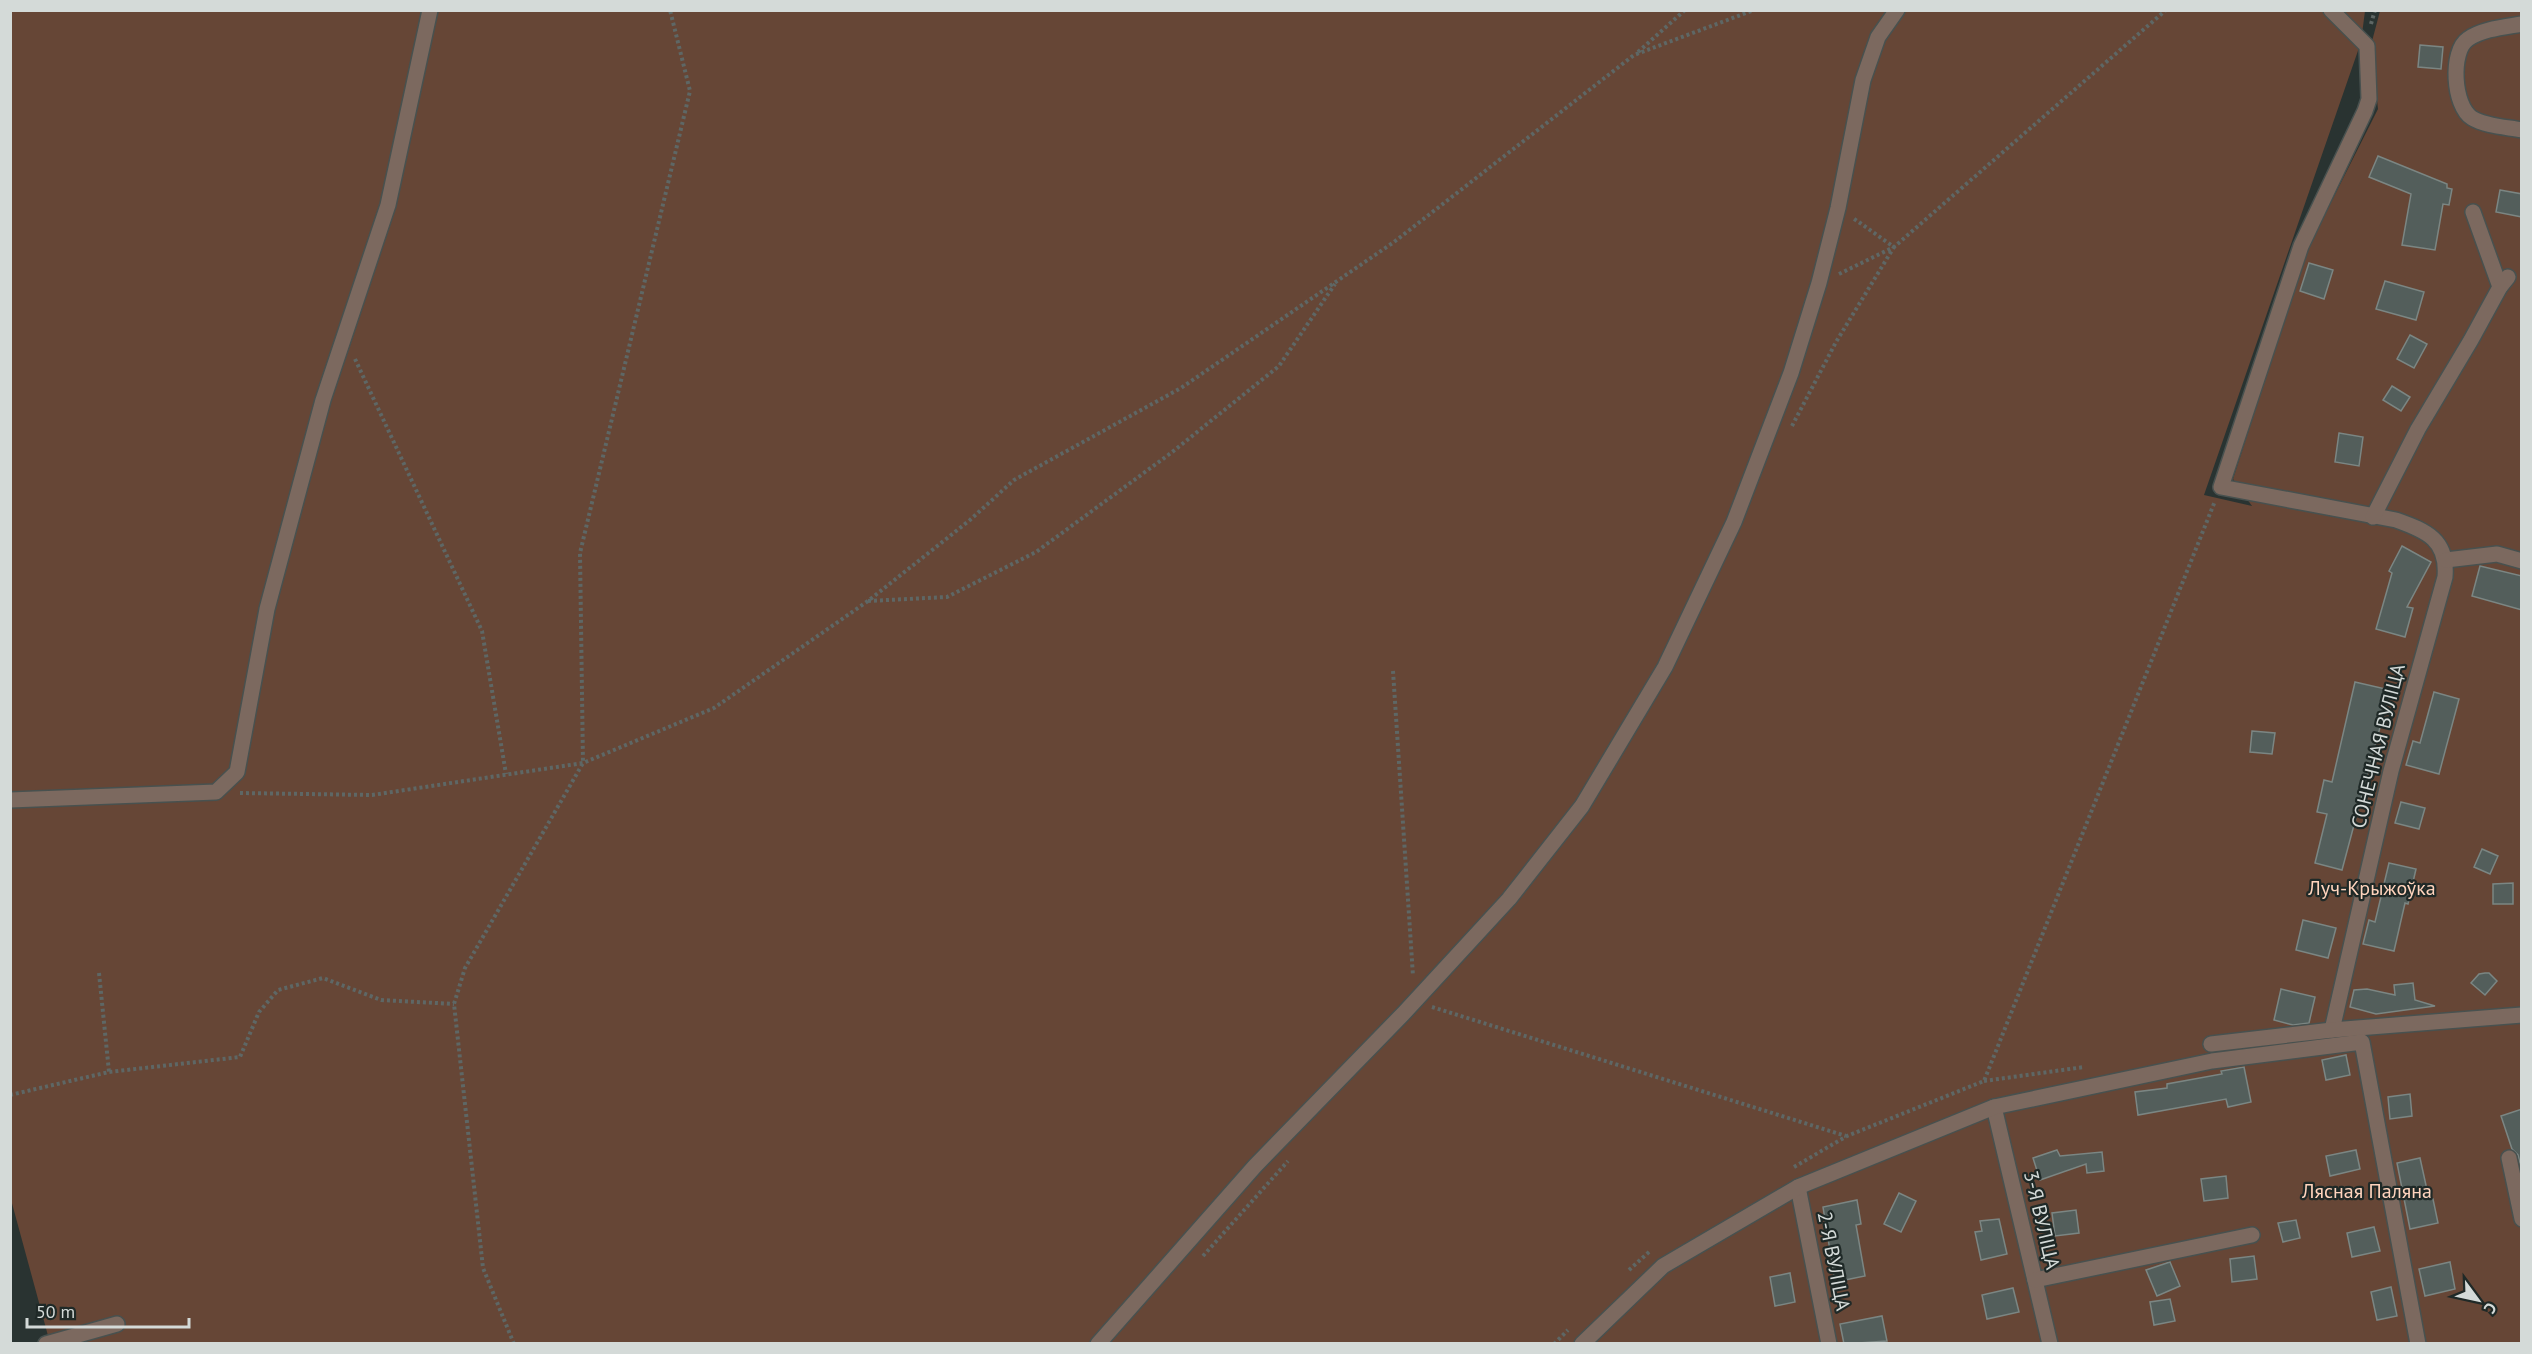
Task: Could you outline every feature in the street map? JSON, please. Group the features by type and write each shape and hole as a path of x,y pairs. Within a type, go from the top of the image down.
{"street":[{"path":"10,800 216,792 237,772 267,609 323,400 388,205 430,10"},
{"path":"1098,1344 1255,1166 1421,1003 1509,899 1582,806 1665,667 1734,522 1791,373 1819,284 1838,208 1863,80 1878,37 1897,10"},
{"path":"2331,10 2367,46 2369,99 2351,144 2301,246 2221,487 2396,520 2421,529 2440,544 2446,560 2497,554 2522,561"},
{"path":"2522,24 2478,33 2466,39 2457,51 2458,96 2461,108 2472,118 2522,130"},
{"path":"2373,517 2418,429 2504,282 2474,212"},
{"name":"СОНЕЧНАЯ ВУЛІЦА","path":"2332,1030 2391,771 2445,577 2446,560"},
{"path":"2211,1044 2332,1030 2522,1015"},
{"path":"1590,1340 1663,1266 1798,1187 1994,1107 2212,1061 2362,1042 2418,1344"},
{"name":"3-Я ВУЛІЦА","path":"1994,1107 2050,1344"},
{"path":"2509,1158 2522,1219"},
{"name":"2-Я ВУЛІЦА","path":"1798,1187 1828,1344"},
{"path":"2035,1280 2252,1235"},
{"path":"46,1344 117,1324"}],"path":[{"path":"514,1344 483,1268 454,1004 465,968 583,763 580,552 690,91 670,10"},
{"path":"216,792 372,795 583,763 714,708 868,601 970,520 1014,480 1181,388 1394,242 1634,55 1685,10"},
{"path":"1634,55 1754,10"},
{"path":"1819,284 1894,247 2166,10"},
{"path":"868,601 947,597 1036,552 1171,453 1279,366 1336,282"},
{"path":"344,336 482,632 506,774"},
{"path":"1393,671 1421,1003 1847,1136 1984,1081 2221,487"},
{"path":"99,973 109,1072"},
{"path":"10,1095 109,1072 240,1057 259,1012 278,990 323,978 381,1000 454,1004"},
{"path":"1196,1263 1292,1157"}],"green space":[{"path":"10,11 2365,11 2361,42 2204,495 2252,506 2233,479 2306,252 2378,109 2371,45 2380,11 2521,11 2521,1343 50,1343 10,1196"}],"building":[{"path":"2420,45 2443,47 2441,69 2418,67"},
{"path":"2378,156 2447,184 2447,188 2452,189 2449,205 2443,204 2435,250 2402,245 2411,194 2369,177"},
{"path":"2500,190 2522,194 2522,217 2496,212"},
{"path":"2309,263 2333,270 2324,299 2300,291"},
{"path":"2385,281 2424,292 2416,320 2376,309"},
{"path":"2410,335 2427,344 2414,368 2397,359"},
{"path":"2392,386 2410,397 2401,411 2383,400"},
{"path":"2339,433 2363,437 2359,466 2335,462"},
{"path":"2402,546 2431,562 2407,607 2413,608 2405,637 2376,629 2392,573 2389,571"},
{"path":"2480,566 2522,576 2522,610 2472,596"},
{"path":"2355,682 2390,690 2342,870 2315,863 2327,814 2317,812 2324,780 2332,782"},
{"path":"2434,692 2459,699 2439,774 2406,765 2413,741 2420,743"},
{"path":"2252,731 2275,733 2272,754 2250,752"},
{"path":"2401,802 2425,808 2419,829 2395,823"},
{"path":"2482,849 2498,856 2490,874 2474,867"},
{"path":"2389,863 2416,869 2408,904 2405,903 2394,951 2363,944 2369,920 2375,922"},
{"path":"2513,883 2513,904 2493,904 2493,884"},
{"path":"2303,920 2336,928 2328,958 2296,950"},
{"path":"2489,973 2497,981 2485,995 2471,983 2479,974"},
{"path":"2413,983 2415,1000 2435,1006 2376,1014 2350,1007 2354,990 2367,989 2395,995 2394,985"},
{"path":"2281,989 2315,997 2309,1023 2293,1025 2274,1020"},
{"path":"2346,1055 2350,1075 2326,1080 2322,1060"},
{"path":"2244,1067 2251,1102 2228,1107 2226,1099 2138,1115 2135,1092 2167,1088 2167,1084 2222,1074 2221,1071"},
{"path":"2410,1094 2412,1116 2390,1119 2388,1097"},
{"path":"2522,1109 2521,1167 2518,1155 2512,1149 2501,1116"},
{"path":"2057,1150 2060,1156 2102,1152 2104,1171 2087,1173 2086,1164 2040,1180 2033,1158"},
{"path":"2356,1150 2360,1169 2330,1176 2326,1156"},
{"path":"2420,1158 2429,1199 2433,1199 2438,1223 2410,1229 2397,1163"},
{"path":"2226,1176 2228,1198 2204,1201 2201,1179"},
{"path":"1899,1193 1916,1201 1901,1232 1884,1224"},
{"path":"1857,1200 1861,1224 1856,1225 1865,1276 1835,1282 1823,1207"},
{"path":"2076,1210 2079,1233 2055,1236 2052,1213"},
{"path":"1999,1219 2007,1254 1981,1260 1975,1232 1982,1231 1980,1221"},
{"path":"2296,1220 2300,1238 2283,1242 2278,1223"},
{"path":"2374,1227 2380,1251 2352,1257 2347,1233"},
{"path":"2254,1256 2257,1279 2232,1282 2230,1259"},
{"path":"2170,1262 2180,1286 2157,1296 2146,1270"},
{"path":"2450,1262 2455,1289 2425,1296 2419,1269"},
{"path":"1790,1273 1795,1302 1775,1306 1770,1277"},
{"path":"2391,1287 2397,1316 2377,1320 2371,1292"},
{"path":"2013,1288 2019,1312 1987,1319 1982,1295"},
{"path":"2170,1299 2175,1321 2154,1325 2150,1302"},
{"path":"1882,1316 1887,1341 1844,1344 1840,1324"}],"park label":[{"name":"Луч-Крыжоўка","path":"2372,888"},
{"name":"Лясная Паляна","path":"2367,1191"}]}
